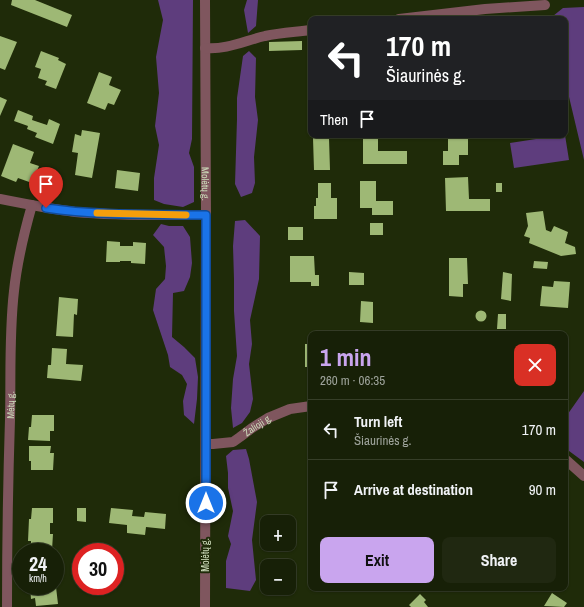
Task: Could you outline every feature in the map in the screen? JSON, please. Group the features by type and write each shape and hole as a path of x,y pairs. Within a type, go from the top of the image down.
{"street":[{"name":"Molėtų g.","path":"205,0 205,607"},
{"path":"424,16 545,4"},
{"path":"204,48 213,49 227,47 266,36 308,30"},
{"path":"0,199 32,206 74,212 103,214 206,215"},
{"name":"Mėtų g.","path":"7,607 12,320 14,290 18,267 25,231 32,206"},
{"name":"Žalioji g.","path":"206,444 233,442 268,418 290,409 308,406"},
{"path":"568,462 584,476"}],"shaded area":[{"path":"158,0 193,0 192,139 189,153 194,167 194,202 183,207 164,204 154,200 154,178 159,145 155,126 159,93 156,57 163,20"},
{"path":"247,0 258,0 256,26 248,33 244,10"},
{"path":"584,7 584,160 568,93 568,16 553,16 563,8"},
{"path":"249,51 256,58 255,97 258,120 254,157 255,183 252,193 241,197 235,184 237,98 243,56"},
{"path":"542,138 565,138 569,160 514,168 510,143"},
{"path":"245,220 260,236 259,279 250,320 252,344 249,364 253,399 250,412 242,423 233,428 231,408 233,379 237,356 234,311 233,246 235,221"},
{"path":"161,224 169,226 183,226 190,237 192,263 190,277 184,291 173,293 172,337 195,358 198,377 194,424 184,415 183,401 187,384 182,375 170,367 168,355 153,310 156,289 165,279 166,266 164,247 153,235"},
{"path":"584,391 584,462 568,450 568,414"},
{"path":"246,449 257,502 252,540 256,580 250,591 226,588 226,561 231,544 228,536 233,511 228,488 226,456 233,450"}],"building":[{"path":"12,0 35,0 72,15 67,27 11,5"},
{"path":"0,36 17,42 5,70 0,68"},
{"path":"302,41 302,50 269,51 269,42"},
{"path":"41,51 59,58 58,60 66,64 56,89 45,85 47,81 38,78 41,69 35,67"},
{"path":"99,72 112,77 109,85 121,90 114,105 108,103 105,110 87,103"},
{"path":"0,97 7,100 0,116"},
{"path":"18,110 33,116 32,120 47,125 49,119 60,124 53,144 35,137 37,133 27,129 28,126 14,121"},
{"path":"82,130 100,133 92,178 75,175 78,153 72,152 75,134 81,136"},
{"path":"313,138 329,138 330,170 314,170"},
{"path":"363,138 378,138 378,151 407,151 407,164 363,164"},
{"path":"448,138 468,138 468,155 459,155 459,165 443,165 443,151 448,151"},
{"path":"13,144 34,152 30,163 39,166 32,183 18,178 16,182 1,176"},
{"path":"44,168 55,173 50,186 38,181"},
{"path":"117,170 140,173 138,191 115,188"},
{"path":"468,177 469,199 490,199 490,211 446,211 445,178"},
{"path":"360,181 376,181 376,201 393,201 393,215 372,215 372,208 360,208"},
{"path":"318,183 331,183 331,198 337,198 337,219 314,219 314,206 316,206 316,198 318,198"},
{"path":"496,183 502,183 502,192 496,192"},
{"path":"543,211 546,230 551,232 554,226 568,232 565,243 575,247 576,254 561,256 529,243 530,238 524,236 528,226 526,213"},
{"path":"370,223 383,223 383,235 370,235"},
{"path":"288,227 303,227 303,240 288,240"},
{"path":"107,241 120,242 120,246 133,246 133,242 146,243 145,264 131,263 131,261 106,262"},
{"path":"290,256 314,256 315,275 319,275 319,286 311,286 311,282 290,282"},
{"path":"449,258 467,258 468,284 463,284 463,297 449,296"},
{"path":"534,261 548,262 547,269 533,268"},
{"path":"349,272 364,273 364,285 349,285"},
{"path":"503,272 512,274 511,301 501,299"},
{"path":"554,281 570,282 568,308 540,306 542,286 553,287"},
{"path":"59,297 78,299 77,315 74,314 73,337 56,336"},
{"path":"361,301 373,302 373,323 360,322"},
{"path":"479,311 483,311 485,312 485,320 479,321 476,318 476,314"},
{"path":"498,314 506,314 506,329 497,329"},
{"path":"305,344 308,344 308,367 305,367"},
{"path":"52,348 67,349 66,364 83,365 81,381 47,378 48,365 51,365"},
{"path":"32,415 54,415 54,431 50,431 50,441 28,440"},
{"path":"29,446 51,446 50,453 54,453 53,470 31,470 31,461 29,461"},
{"path":"32,508 53,508 53,523 50,523 50,534 53,534 52,543 31,543 31,541 28,541 29,519 31,519"},
{"path":"77,508 86,508 86,522 77,521"},
{"path":"111,508 133,510 132,516 144,517 145,512 166,514 165,529 146,527 145,535 127,533 127,525 109,523"},
{"path":"552,593 567,603 564,607 544,606"},
{"path":"420,594 426,600 424,602 428,607 411,607 409,605"},
{"path":"31,595 57,595 58,604 36,606 35,598 31,599"}],"slow traffic":[{"path":"97,213 186,215"}],"route":[{"path":"46,208 103,214 206,215 206,503"}]}
